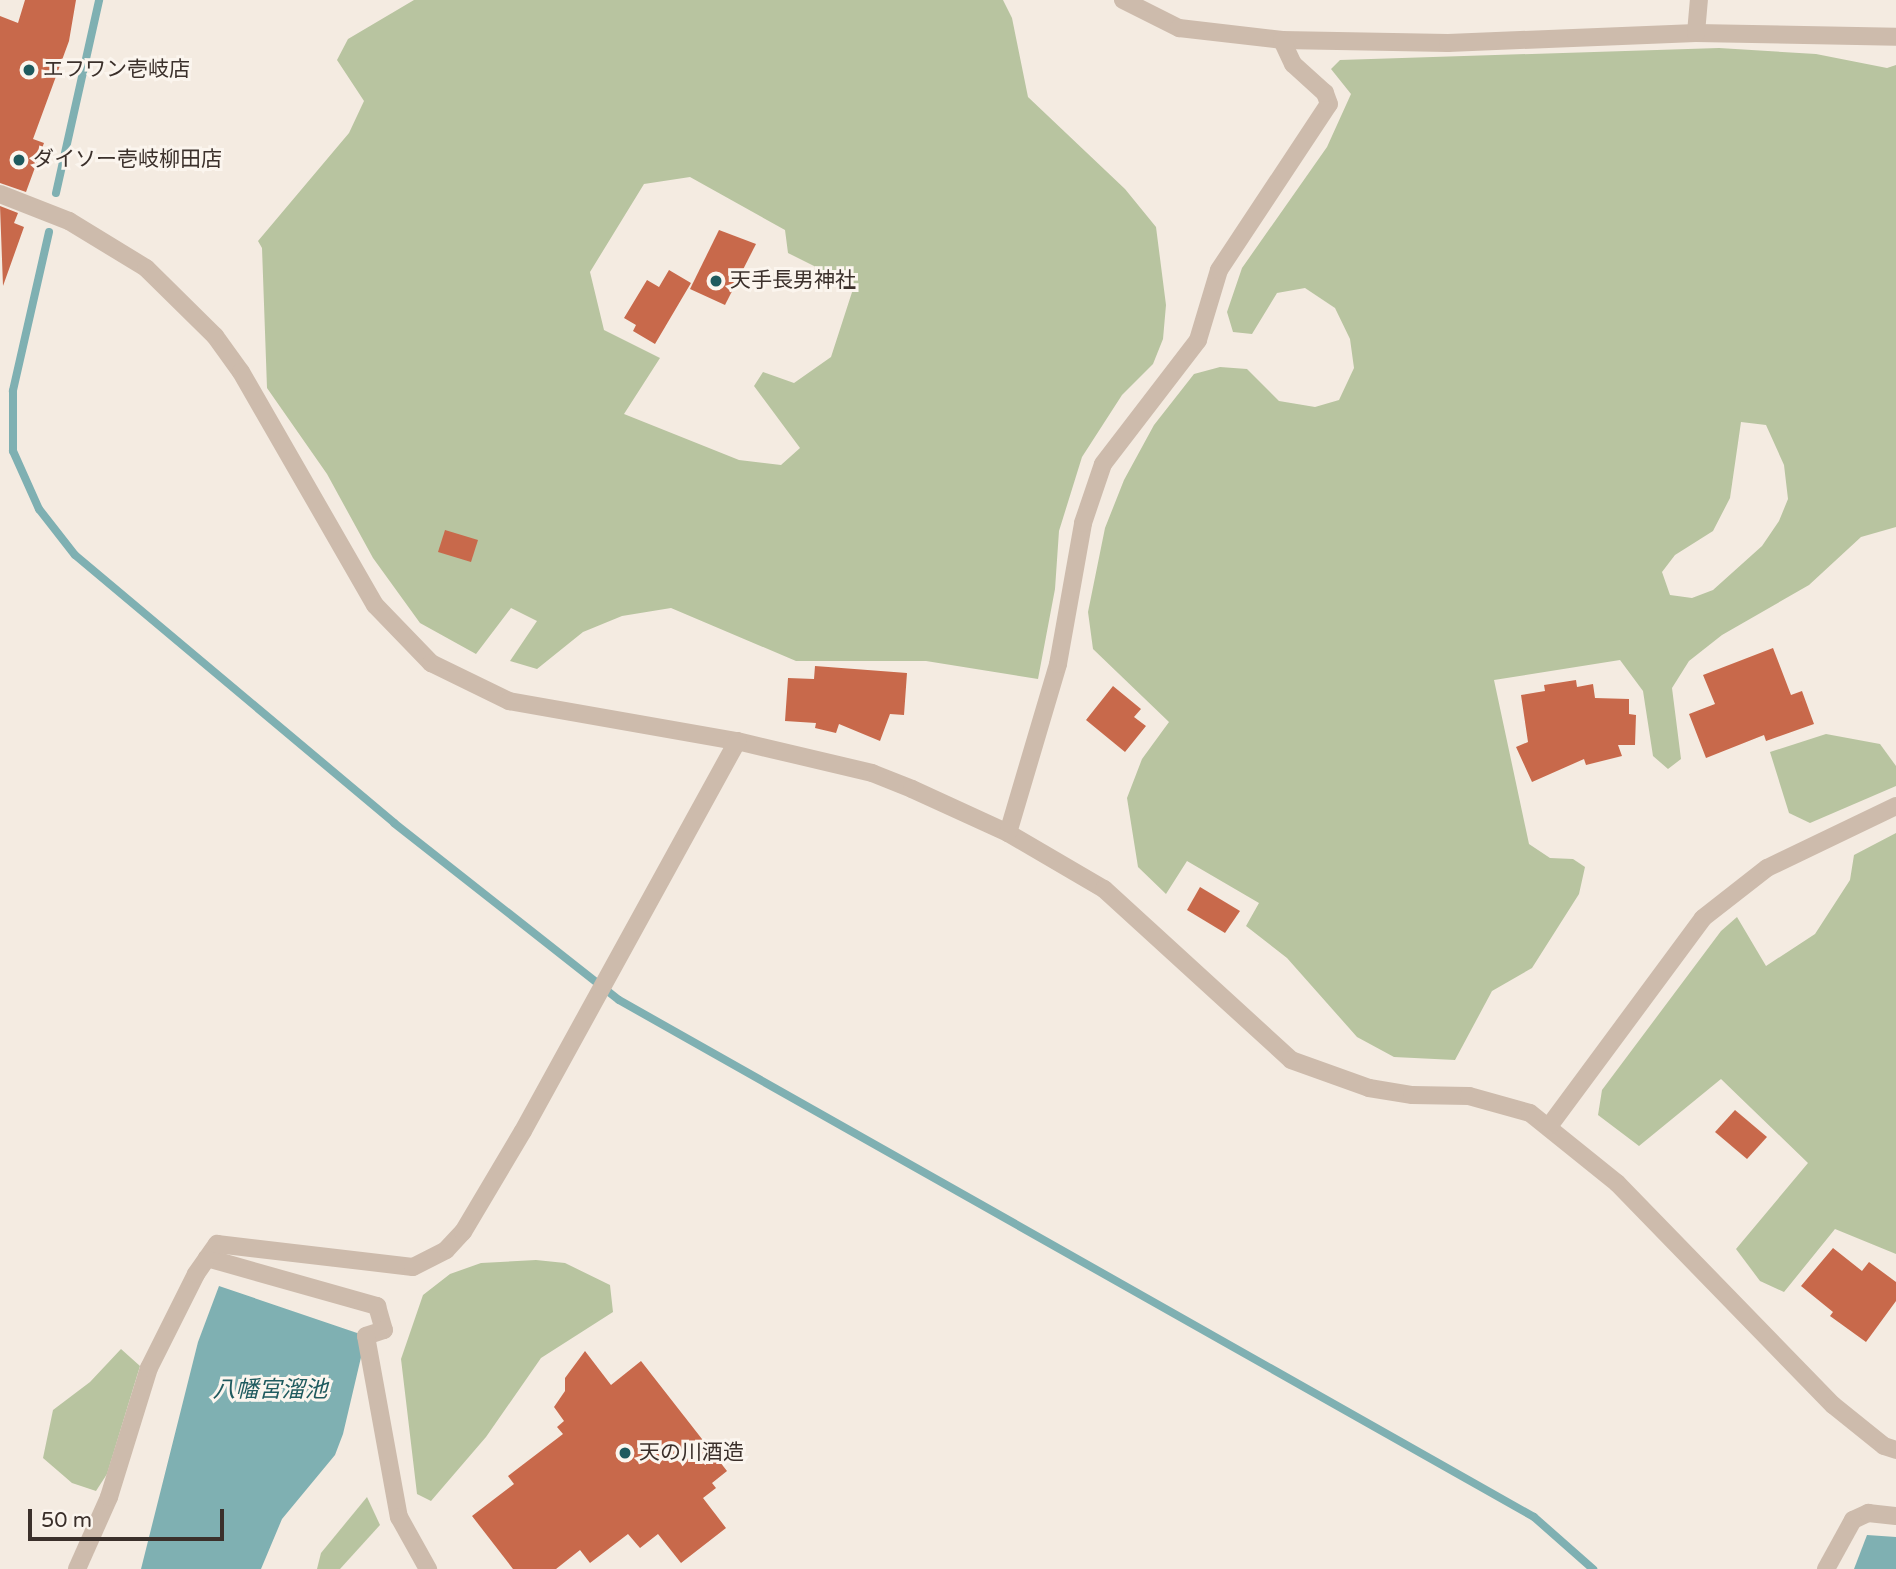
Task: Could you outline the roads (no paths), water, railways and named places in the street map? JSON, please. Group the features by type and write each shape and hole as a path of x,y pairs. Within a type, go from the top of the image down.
{"street":[{"path":"1123,0 1179,28 1283,40 1448,43 1696,33 1896,37"},
{"path":"1696,33 1699,0"},
{"path":"1008,833 1058,664 1083,523 1103,464 1198,340 1219,270 1329,104 1325,93 1293,64 1283,40"},
{"path":"0,194 69,221 146,268 215,336 241,372 375,605 391,627 431,663 509,701 737,741 872,772 1008,833 1104,890 1291,1060 1369,1088 1497,1102 1550,1125 1618,1182 1833,1405 1884,1446 1896,1450"},
{"path":"76,1569 109,1497 149,1368 217,1244 413,1267 446,1250 463,1232 523,1131 737,741"},
{"path":"1550,1125 1703,918 1767,868 1896,806"},
{"path":"207,1258 377,1306 384,1330 366,1336 399,1517 428,1569"},
{"path":"1826,1569 1853,1520 1868,1513 1896,1516"}],"water":[{"name":"八幡宮溜池","path":"219,1286 366,1336 343,1434 335,1455 282,1519 261,1569 141,1569 198,1342"},
{"path":"1867,1535 1896,1537 1896,1569 1854,1569"}],"waterway":[{"path":"56,193 99,0"},
{"path":"49,232 13,391 13,451 39,509 75,555 394,823 619,1000 1534,1517 1593,1569"}],"place":[{"name":"エフワン壱岐店","path":"29,70"},
{"name":"ダイソー壱岐柳田店","path":"19,160"},
{"name":"天手長男神社","path":"716,281"},
{"name":"天の川酒造","path":"625,1453"}]}
